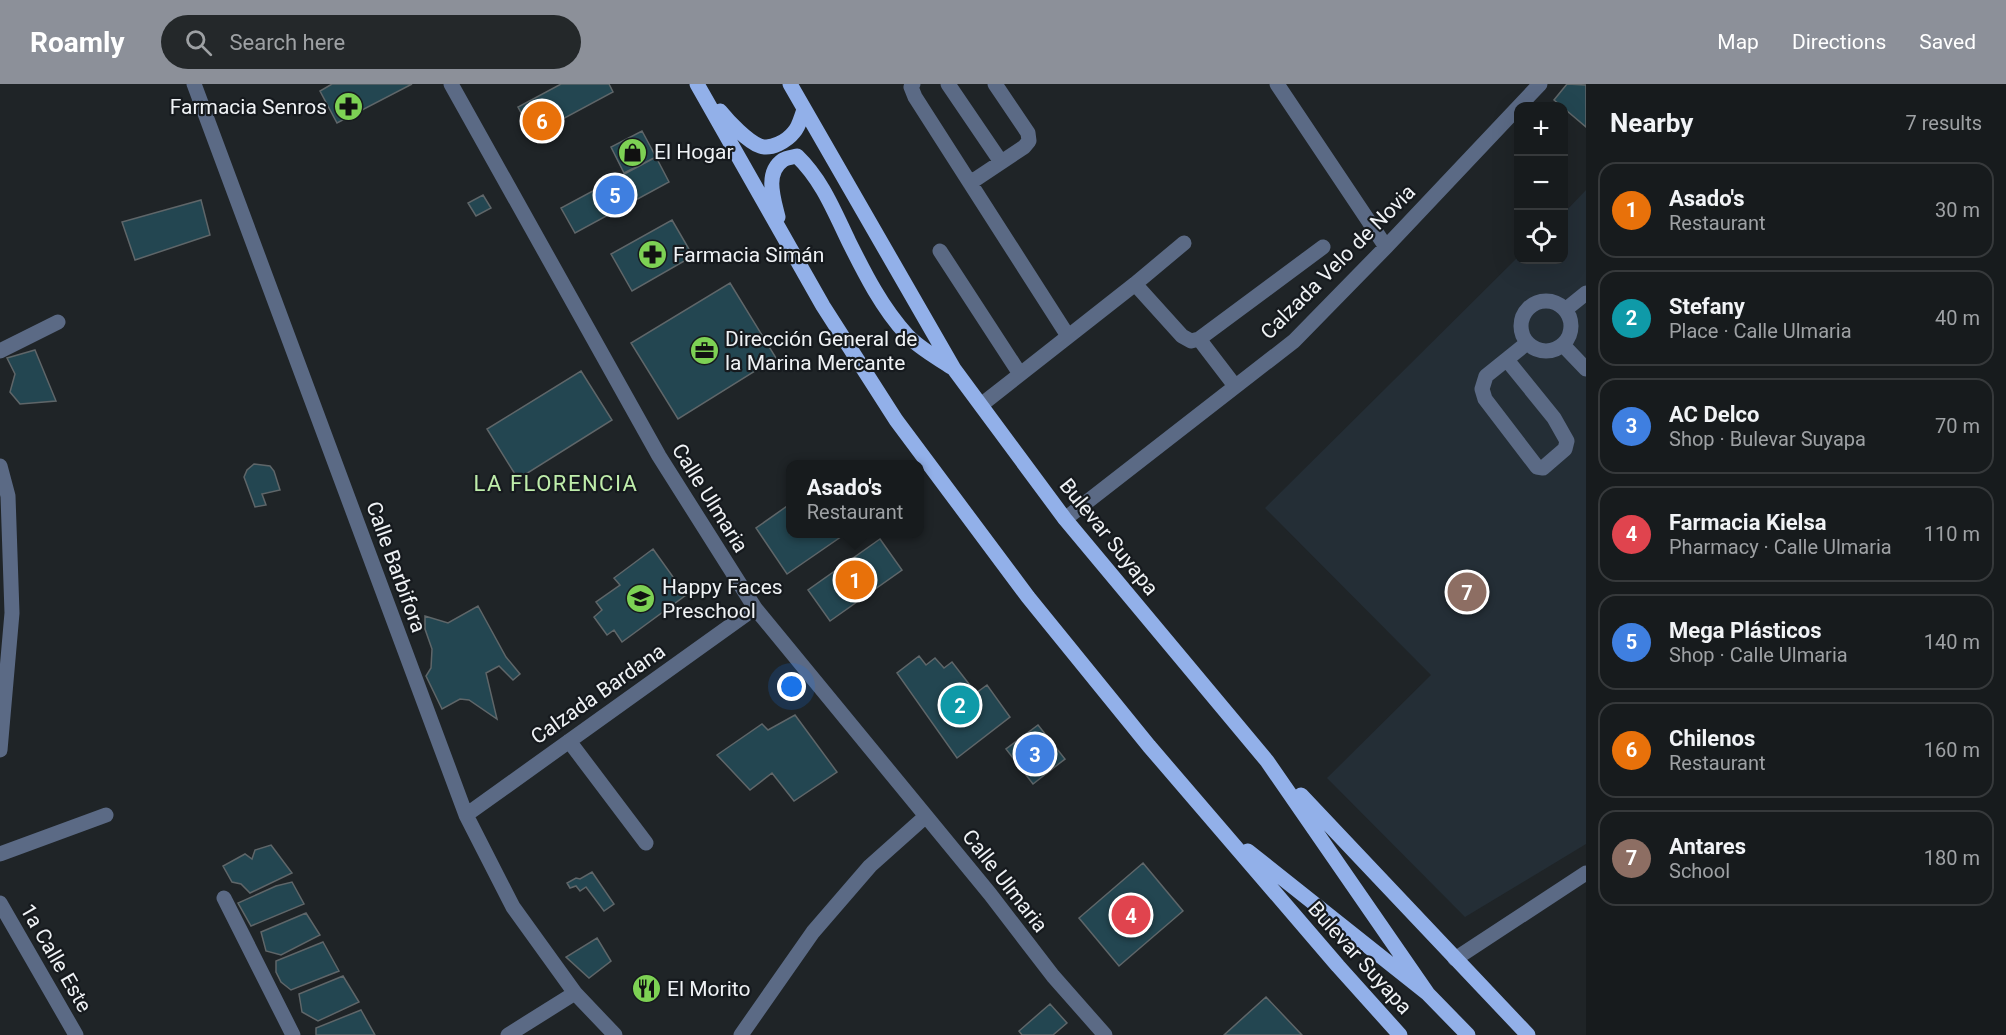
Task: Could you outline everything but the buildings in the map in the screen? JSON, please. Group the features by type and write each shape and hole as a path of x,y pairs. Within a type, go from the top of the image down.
{"main road":[{"name":"Bulevar Suyapa","path":"790,84 801,98 954,369 1065,519 1267,761 1428,994"},
{"name":"Bulevar Suyapa","path":"698,85 823,306 896,420 1028,597 1149,747 1400,1035"},
{"path":"698,85 731,124 760,147 774,146 794,132 801,98"},
{"path":"784,238 771,185 774,171 783,160 797,156 809,168 831,202 881,302 908,335 954,369"},
{"path":"1267,761 1528,1035"},
{"name":"Bulevar Suyapa","path":"1219,828 1428,994 1468,1035"}],"street":[{"name":"Calle Barbifora","path":"194,84 466,815 513,907 575,993 615,1035"},
{"path":"913,84 911,87 915,97 1068,336"},
{"path":"948,84 1001,162"},
{"path":"970,183 1024,147 1029,141 1028,133 995,84"},
{"path":"1277,84 1386,247"},
{"name":"Calzada Velo de Novia","path":"1065,519 1294,341 1540,84"},
{"name":"Calle Ulmaria","path":"457,86 659,456 755,608 990,894 1053,976 1105,1035"},
{"path":"981,405 1184,243"},
{"path":"1135,284 1182,336 1191,341 1199,339 1323,248"},
{"path":"939,251 1020,374"},
{"path":"1565,310 1586,293"},
{"path":"1548,301 1565,310 1570,318 1571,328 1569,338 1563,345 1554,350 1544,351 1535,349 1527,343 1522,334 1521,325 1529,307 1548,301"},
{"path":"0,351 58,322"},
{"path":"1199,339 1235,386"},
{"path":"1507,360 1554,418 1567,441 1565,449 1543,468 1537,467 1485,399 1482,389 1486,376 1527,343"},
{"path":"1563,345 1585,366"},
{"path":"0,466 8,496 6,598 12,614 0,750"},
{"name":"Calzada Bardana","path":"466,815 755,608"},
{"path":"569,741 646,843"},
{"path":"0,854 106,815"},
{"path":"741,1035 813,932 870,866 926,816"},
{"path":"1455,959 1586,873"},
{"path":"224,898 293,1035"},
{"name":"1a Calle Este","path":"0,903 76,1035"},
{"path":"508,1035 575,993"}],"shaded area":[{"path":"1586,190 1586,844 1465,917 1327,778 1431,675 1265,508 1514,261 1514,264 1568,264 1568,209"}],"place":[{"name":"Farmacia Senros","path":"348,107"},
{"name":"Chilenos","path":"542,121"},
{"name":"El Hogar","path":"633,152"},
{"name":"Mega Plásticos","path":"615,195"},
{"name":"Farmacia Simán","path":"652,255"},
{"name":"Dirección General de la Marina Mercante","path":"704,351"},
{"name":"Asado's","path":"855,580"},
{"name":"Antares","path":"1467,592"},
{"name":"Happy Faces Preschool","path":"641,599"},
{"name":"Stefany","path":"960,705"},
{"name":"AC Delco","path":"1035,754"},
{"name":"Farmacia Kielsa","path":"1131,915"},
{"name":"El Morito","path":"646,989"}],"district":[{"name":"LA FLORENCIA","path":"556,483"}]}
